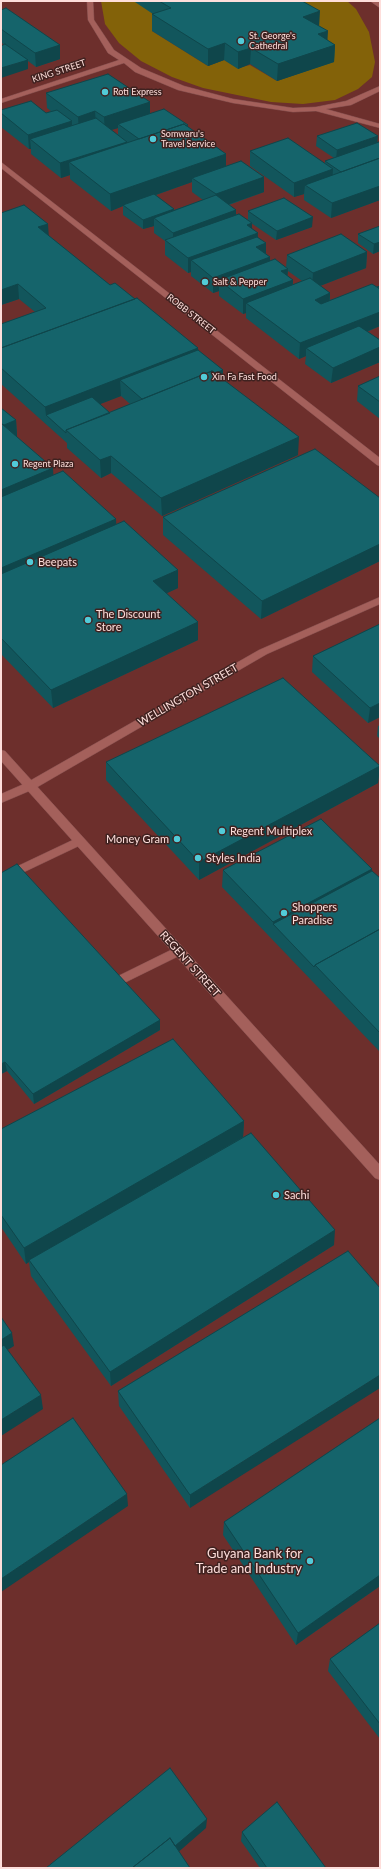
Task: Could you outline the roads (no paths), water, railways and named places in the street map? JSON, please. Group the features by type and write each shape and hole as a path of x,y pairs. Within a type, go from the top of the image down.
{"street":[{"path":"90,1 89,5 91,20 111,51 123,61 138,70 182,88 260,106 293,110 316,109 348,103 380,88"},
{"path":"374,1 380,6"},
{"name":"KING STREET","path":"1,101 123,61"},
{"path":"316,109 380,126"},
{"name":"ROBB STREET","path":"1,164 380,463"},
{"name":"WELLINGTON STREET","path":"1,799 30,786 263,652 380,600"},
{"name":"REGENT STREET","path":"1,754 380,1174"},
{"path":"1,879 79,841"},
{"path":"116,982 179,951"}],"place":[{"name":"St. George's Cathedral","path":"241,41"},
{"name":"Roti Express","path":"105,92"},
{"name":"Somwaru's Travel Service","path":"153,139"},
{"name":"Salt & Pepper","path":"205,282"},
{"name":"Xin Fa Fast Food","path":"204,377"},
{"name":"Regent Plaza","path":"15,464"},
{"name":"Beepats","path":"30,562"},
{"name":"The Discount Store","path":"88,620"},
{"name":"Regent Multiplex","path":"222,831"},
{"name":"Money Gram","path":"177,839"},
{"name":"Styles India","path":"198,858"},
{"name":"Shoppers Paradise","path":"284,913"},
{"name":"Sachi","path":"276,1195"},
{"name":"Guyana Bank for Trade and Industry","path":"310,1561"}]}
